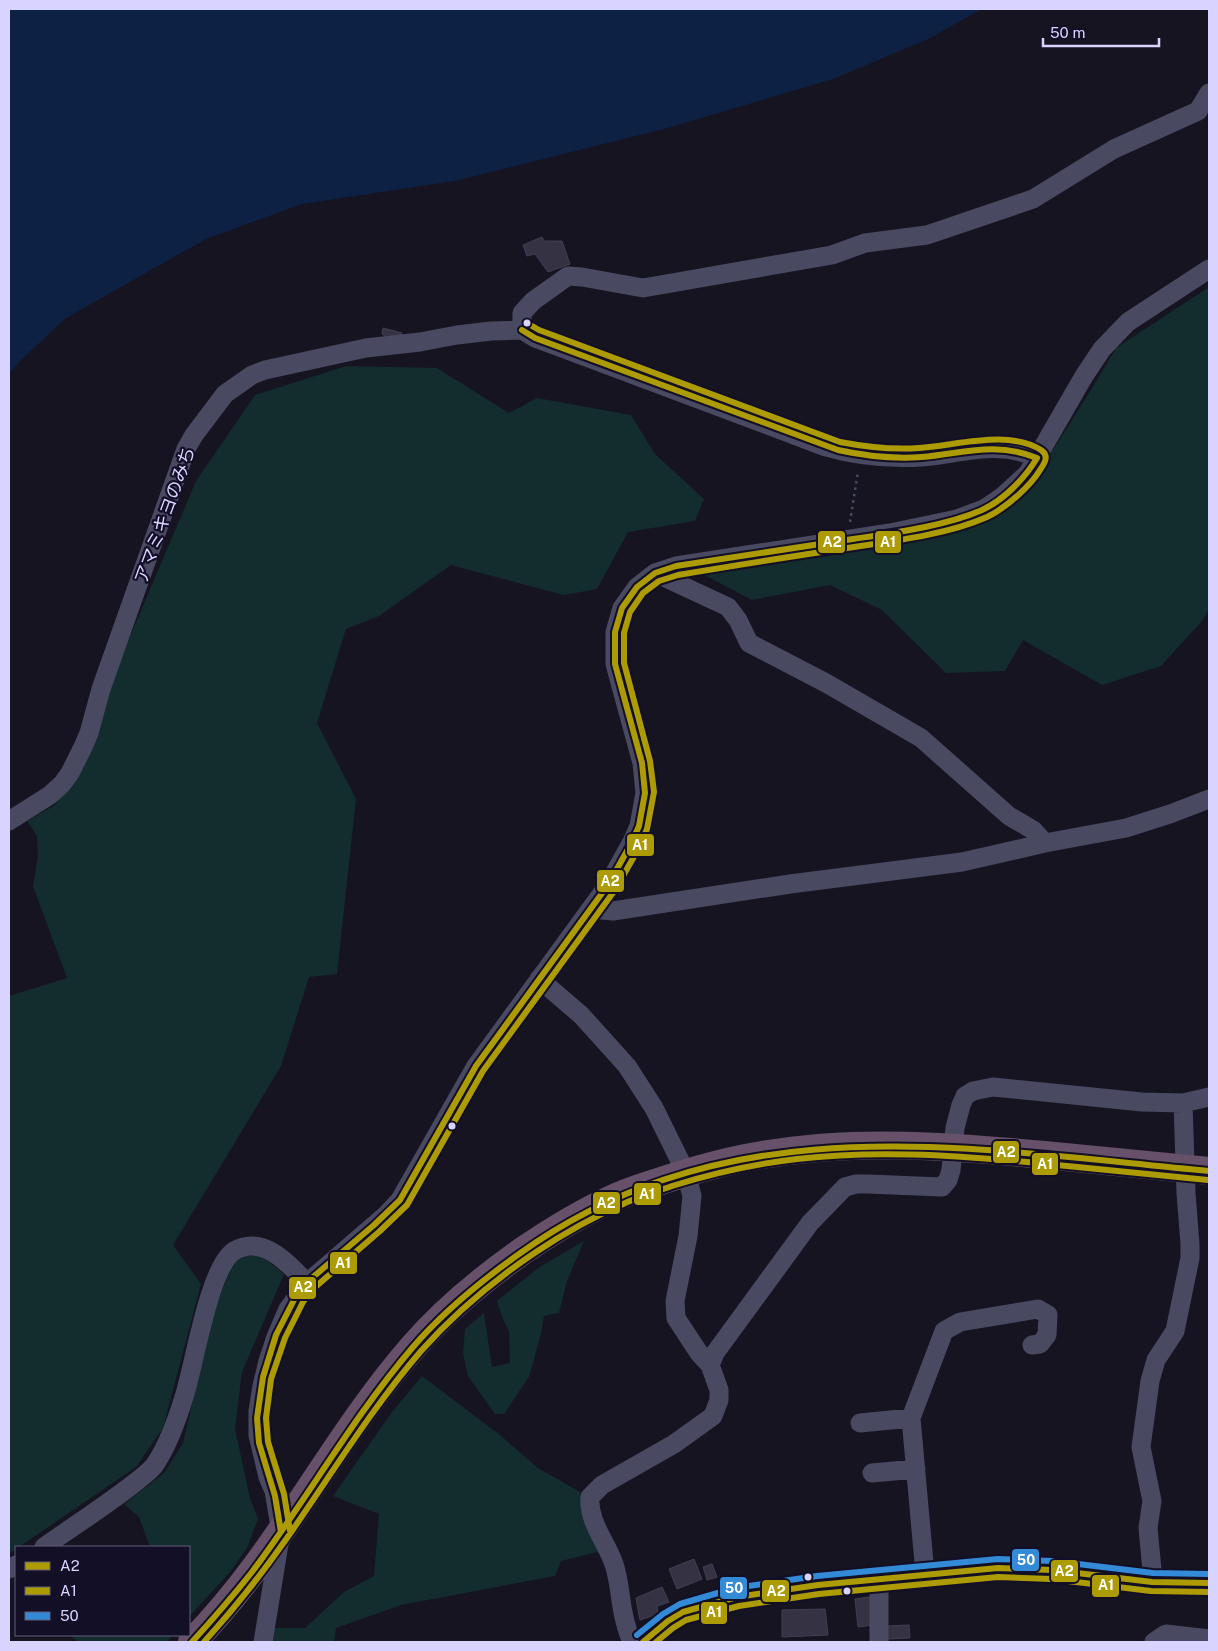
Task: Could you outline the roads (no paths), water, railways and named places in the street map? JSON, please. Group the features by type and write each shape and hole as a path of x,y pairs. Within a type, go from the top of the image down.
{"highway":[{"path":"192,1642 238,1592 397,1366 434,1324 491,1273 548,1234 615,1198 686,1173 735,1160 839,1146 952,1147 1197,1170"}],"street":[{"path":"1037,458 1026,452 1007,448 920,457 895,457 848,454 826,448 535,338 522,330 522,313 533,301 568,276 643,288 832,255 865,243 927,235 1033,199 1114,149 1198,111 1209,93"},
{"path":"263,1642 281,1532 274,1491 268,1477 258,1435 258,1411 268,1361 276,1337 288,1309 307,1283 386,1215 400,1200 476,1066 608,885 632,842 639,826 645,794 642,763 615,664 614,646 617,620 622,608 637,587 655,573 676,566 890,533 957,519 984,508 1003,496 1028,473 1084,376 1102,349 1128,322 1209,269"},
{"name":"アマミキヨのみち","path":"9,821 50,795 62,784 76,762 89,733 101,689 179,466 194,436 225,394 252,375 265,370 366,348 491,331 522,330"},
{"path":"655,573 728,607 738,620 749,643 826,683 921,738 1009,816 1033,830 1045,843"},
{"path":"591,909 613,911 790,884 962,862 1045,843 1126,828 1209,799"},
{"path":"539,979 581,1015 628,1066 654,1108 686,1173 692,1196 688,1236 675,1302 676,1318 699,1353 710,1365 719,1390 719,1400 713,1416 674,1444 602,1486 590,1497 590,1512 613,1560 618,1575 626,1628 632,1642"},
{"path":"710,1365 715,1353 810,1223 845,1187 856,1184 942,1187 948,1180 951,1170 952,1147 957,1120 965,1096 973,1091 993,1087 1142,1102 1183,1103 1209,1097"},
{"path":"1152,1582 1148,1528 1152,1501 1141,1447 1150,1381 1156,1360 1175,1332 1188,1276 1197,1170 1183,1103"},
{"path":"45,1546 125,1491 155,1466 169,1438 185,1396 205,1309 225,1260 233,1252 243,1247 258,1246 270,1250 285,1260 307,1283"},
{"path":"925,1574 911,1418 944,1331 960,1322 1038,1309 1048,1315 1047,1335 1040,1344 1032,1345"},
{"path":"860,1423 911,1418"},
{"path":"872,1473 916,1469"},
{"path":"643,1642 668,1621 683,1612 737,1597 777,1590 925,1574 998,1568 1023,1568 1152,1582 1209,1582"},
{"path":"878,1642 879,1580"},
{"path":"1154,1642 1166,1634 1209,1639"}],"water":[{"path":"9,9 982,9 928,39 833,79 664,129 454,181 302,204 206,239 66,318 20,361 9,374"}]}
